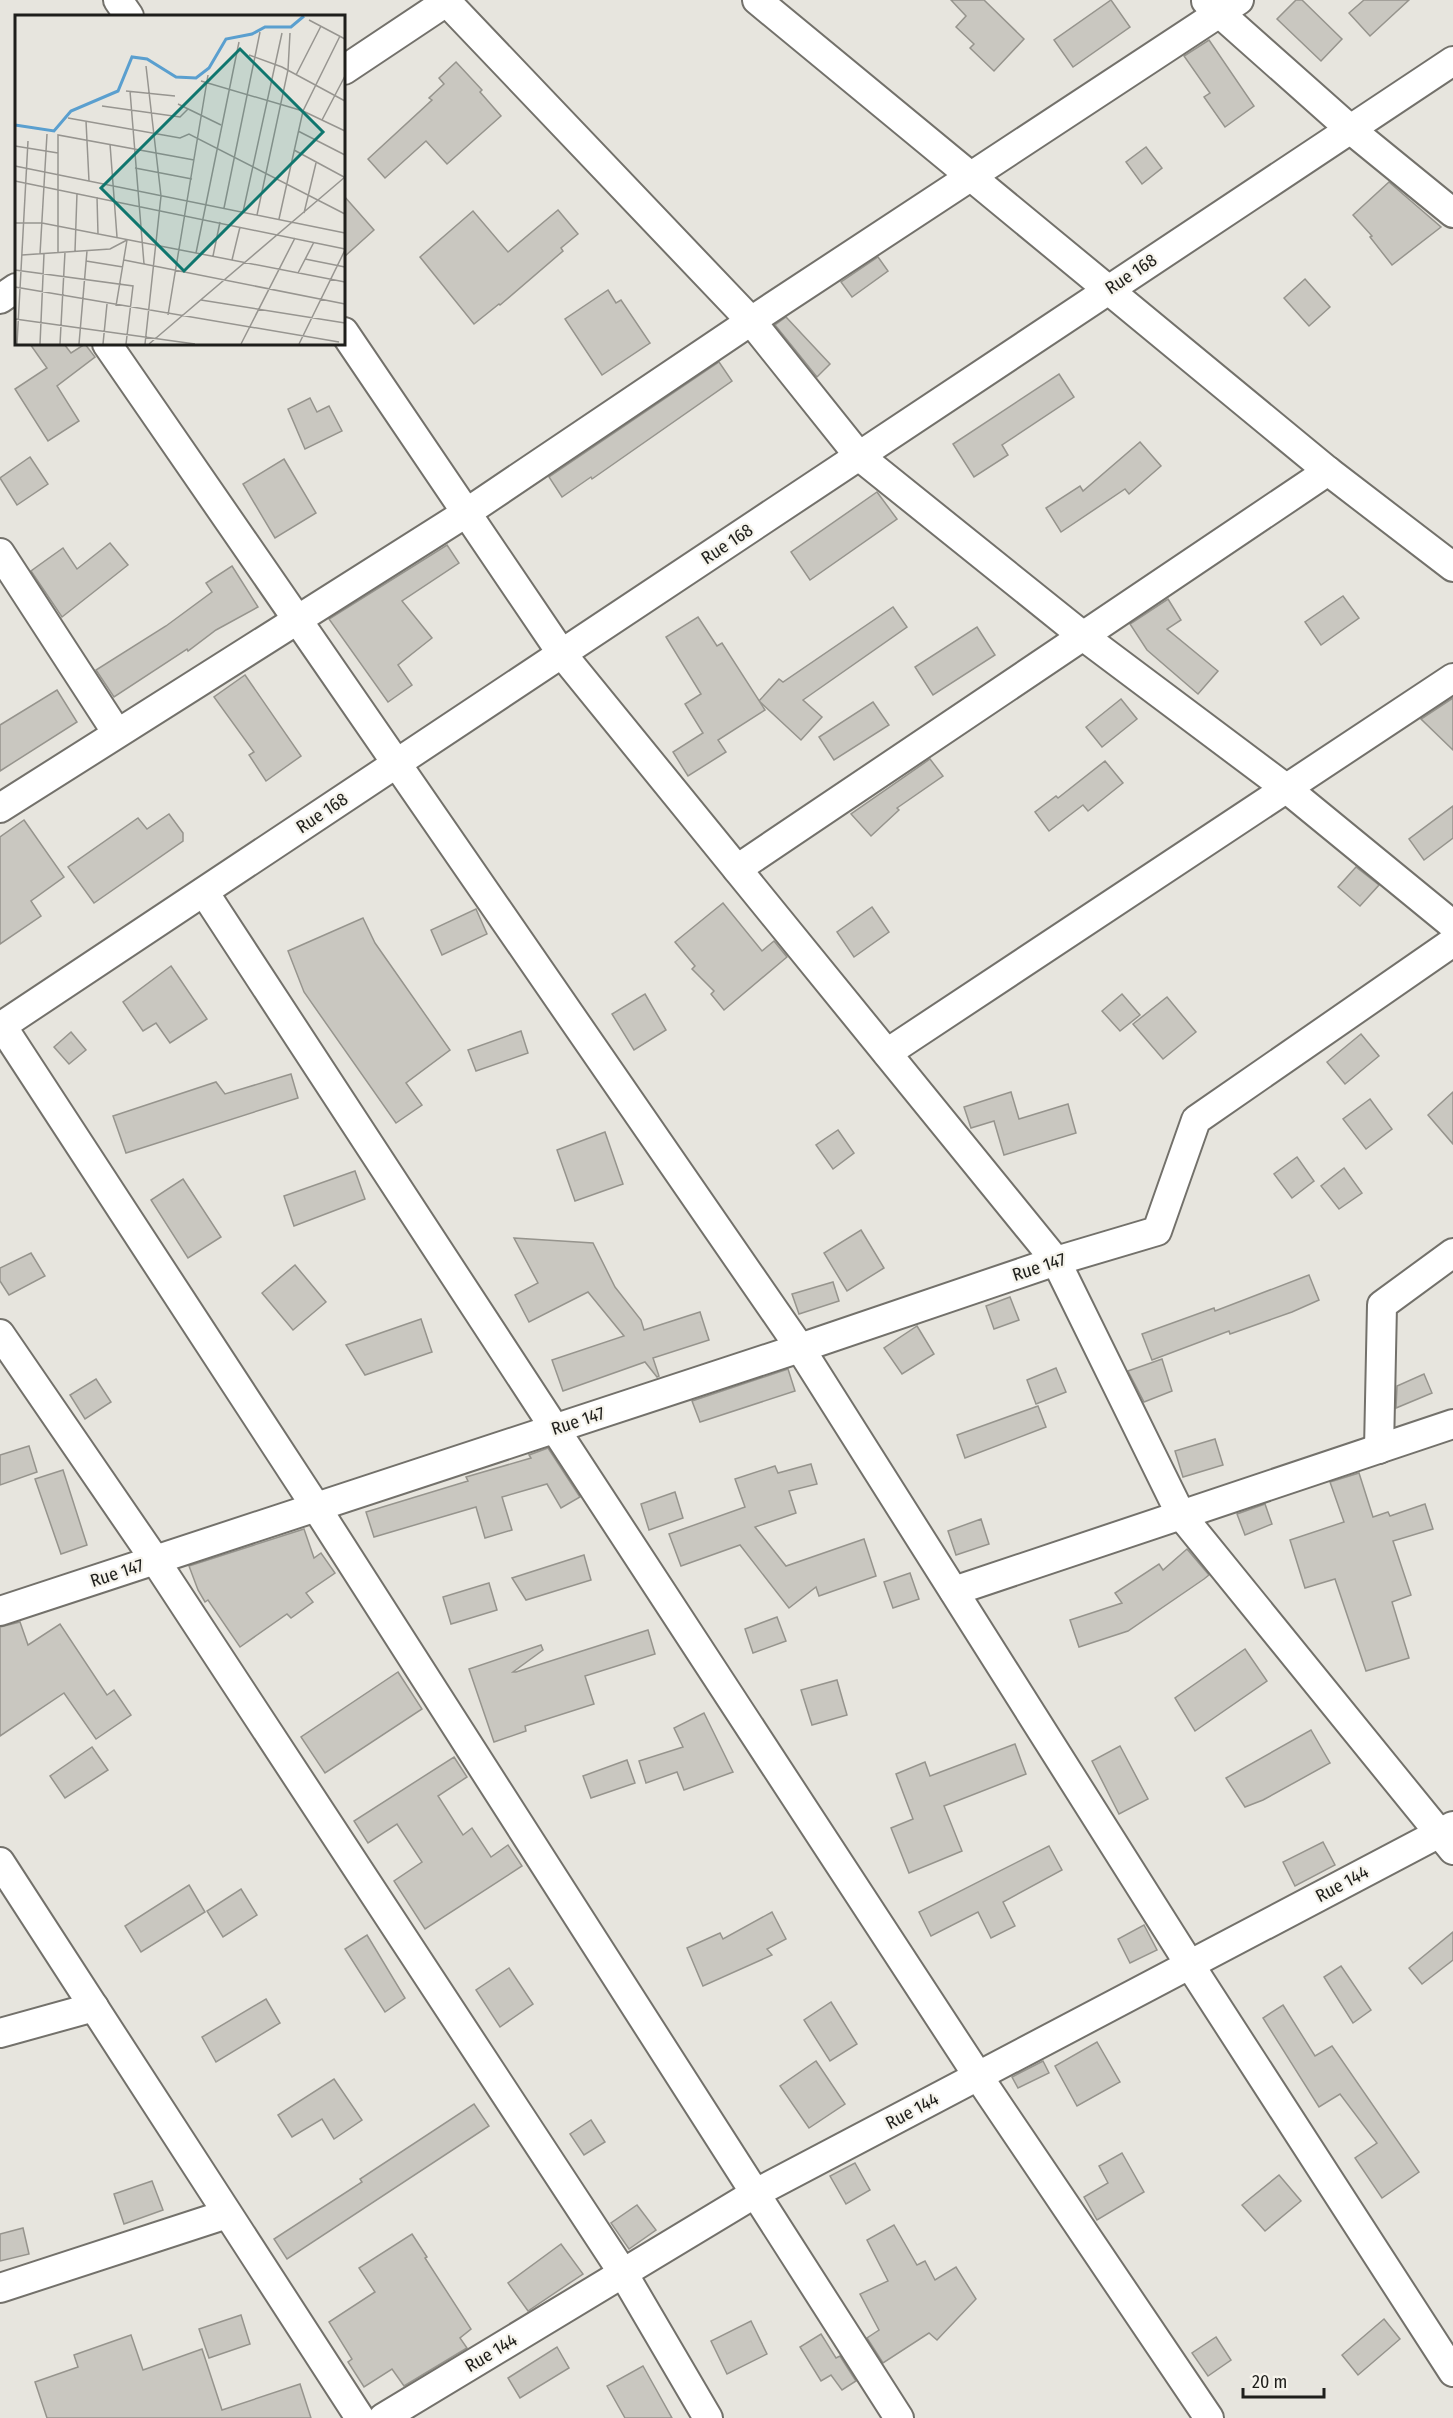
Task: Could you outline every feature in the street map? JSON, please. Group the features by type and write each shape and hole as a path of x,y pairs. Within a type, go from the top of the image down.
{"street":[{"path":"118,0 128,15"},
{"path":"757,0 1328,471 1453,567"},
{"path":"345,69 447,1 751,321 859,456 1083,636 1287,789 1453,925"},
{"path":"0,808 466,513 970,176 1221,4 1350,129 1453,213"},
{"name":"Rue 168","path":"1,1027 1453,61"},
{"path":"0,299 15,289"},
{"path":"345,333 562,654 1056,1261 1181,1515 1448,1836"},
{"path":"108,345 800,1348 1190,1965 1453,2372"},
{"path":"737,869 1328,471"},
{"path":"0,553 117,734"},
{"path":"887,1053 1453,678"},
{"path":"204,892 978,2076 1209,2418"},
{"name":"Rue 147","path":"0,1611 800,1348 1056,1261 1156,1231 1196,1120 1453,942"},
{"path":"1,1027 315,1507 899,2418"},
{"path":"1379,1449 1382,1305 1453,1253"},
{"path":"0,1334 155,1560 622,2273 708,2418"},
{"path":"954,1591 1453,1424"},
{"name":"Rue 144","path":"383,2418 754,2194 1190,1965 1448,1836"},
{"path":"0,1862 360,2418"},
{"path":"0,2033 94,2007"},
{"path":"0,2288 227,2214"}],"building":[{"path":"951,0 984,0 1024,39 994,71 970,48 974,44 956,27 966,16"},
{"path":"1111,0 1130,27 1073,67 1054,40"},
{"path":"1296,0 1302,0 1342,39 1321,61 1277,19"},
{"path":"1364,0 1409,0 1370,36 1349,13"},
{"path":"1209,40 1254,106 1225,127 1204,97 1210,93 1184,56"},
{"path":"456,62 482,90 480,92 501,116 447,164 426,141 385,178 368,159 432,100 429,98 444,84 439,78"},
{"path":"1146,147 1162,168 1142,184 1126,162"},
{"path":"1389,182 1441,227 1392,265 1370,237 1372,236 1353,215"},
{"path":"345,197 374,230 345,256"},
{"path":"558,210 578,234 561,248 563,251 474,324 420,257 473,211 508,252"},
{"path":"878,257 888,271 852,297 841,282"},
{"path":"1305,279 1330,307 1309,326 1284,298"},
{"path":"608,290 616,303 621,300 650,343 602,375 565,319"},
{"path":"786,317 830,364 817,377 775,325"},
{"path":"31,345 65,345 71,353 86,345 95,357 57,386 79,421 48,441 15,389 47,368"},
{"path":"719,362 732,381 592,479 591,477 562,497 549,477"},
{"path":"1059,374 1074,397 1002,445 1008,455 974,477 953,444"},
{"path":"310,398 317,412 329,406 342,431 305,449 288,409"},
{"path":"1140,442 1161,466 1129,494 1125,489 1061,532 1046,508 1080,486 1083,491"},
{"path":"30,457 48,484 17,505 0,478"},
{"path":"284,459 316,513 275,538 243,484"},
{"path":"877,492 897,519 810,580 791,552"},
{"path":"110,543 128,565 62,617 31,571 63,548 77,569"},
{"path":"447,545 459,563 402,601 432,638 398,665 412,685 388,702 329,619"},
{"path":"232,566 258,607 216,630 188,651 187,649 114,697 96,670 166,626 212,592 206,583"},
{"path":"1343,596 1359,618 1321,645 1305,622"},
{"path":"1168,599 1181,620 1167,629 1218,671 1198,694 1147,650 1130,624"},
{"path":"893,607 907,627 803,700 822,717 801,740 759,701 779,679 783,682"},
{"path":"698,617 717,646 722,643 765,710 718,740 726,752 688,776 673,752 703,733 685,704 701,694 666,637"},
{"path":"977,627 995,655 933,695 915,667"},
{"path":"245,675 301,756 266,781 249,755 254,752 214,697"},
{"path":"57,690 77,722 0,771 0,725"},
{"path":"1453,698 1453,750 1421,719"},
{"path":"1121,699 1137,719 1102,747 1086,727"},
{"path":"873,702 889,725 834,760 819,737"},
{"path":"930,759 943,776 897,808 899,810 871,836 851,814"},
{"path":"1105,761 1123,783 1088,811 1083,805 1049,831 1035,812 1056,796 1058,798"},
{"path":"1453,806 1453,838 1424,860 1409,839"},
{"path":"169,814 183,833 183,841 94,903 68,867 138,818 147,829"},
{"path":"24,820 64,877 31,901 41,916 0,944 0,837"},
{"path":"1356,867 1379,885 1360,906 1338,887"},
{"path":"723,903 762,951 774,941 787,957 724,1010 711,994 714,991 692,969 695,966 675,942"},
{"path":"872,907 889,932 854,957 837,932"},
{"path":"476,909 487,934 442,955 431,930"},
{"path":"363,918 375,943 450,1050 406,1083 422,1105 396,1123 304,992 288,951"},
{"path":"171,966 207,1019 170,1043 156,1023 143,1031 123,1002"},
{"path":"645,994 666,1030 634,1050 612,1014"},
{"path":"1122,994 1140,1015 1120,1031 1102,1011"},
{"path":"1167,997 1196,1032 1163,1059 1133,1024"},
{"path":"521,1031 528,1053 476,1071 468,1050"},
{"path":"71,1032 86,1050 69,1064 54,1047"},
{"path":"1361,1034 1379,1056 1345,1084 1327,1062"},
{"path":"291,1074 298,1098 126,1153 113,1116 216,1082 225,1094"},
{"path":"1011,1092 1019,1119 1068,1104 1076,1133 1004,1155 994,1121 971,1128 964,1107"},
{"path":"1453,1092 1453,1144 1428,1115"},
{"path":"1370,1099 1392,1129 1366,1149 1343,1119"},
{"path":"838,1130 854,1153 833,1169 816,1145"},
{"path":"605,1132 623,1184 575,1201 557,1150"},
{"path":"1297,1157 1314,1181 1292,1198 1274,1174"},
{"path":"1344,1168 1362,1193 1339,1209 1321,1186"},
{"path":"355,1171 365,1199 294,1226 284,1196"},
{"path":"183,1179 221,1237 188,1258 151,1200"},
{"path":"861,1230 884,1268 847,1291 824,1253"},
{"path":"514,1238 593,1243 615,1287 641,1320 644,1330 700,1312 709,1340 653,1358 659,1376 657,1377 645,1362 563,1391 552,1360 624,1336 588,1292 529,1322 515,1295 538,1283"},
{"path":"31,1253 45,1276 9,1295 0,1281 0,1268"},
{"path":"295,1265 326,1302 293,1330 262,1293"},
{"path":"1309,1275 1319,1300 1292,1312 1230,1334 1229,1331 1152,1360 1142,1334 1214,1308 1215,1311"},
{"path":"833,1282 839,1301 799,1314 792,1294"},
{"path":"1010,1297 1019,1320 994,1329 986,1306"},
{"path":"421,1319 432,1352 365,1375 346,1345"},
{"path":"917,1326 934,1354 902,1374 884,1348"},
{"path":"1162,1359 1172,1391 1144,1402 1128,1371"},
{"path":"1056,1368 1066,1392 1036,1404 1027,1380"},
{"path":"788,1369 795,1391 700,1422 692,1401"},
{"path":"1424,1374 1432,1393 1396,1408 1397,1386"},
{"path":"96,1379 111,1402 85,1419 70,1395"},
{"path":"1038,1406 1046,1427 965,1458 957,1435"},
{"path":"1215,1439 1223,1465 1183,1477 1175,1451"},
{"path":"29,1446 37,1472 0,1485 0,1455"},
{"path":"548,1448 580,1497 561,1508 547,1484 502,1497 512,1530 485,1538 476,1507 374,1537 366,1512 468,1481 466,1477 531,1458 529,1455"},
{"path":"811,1464 817,1484 789,1491 796,1513 755,1527 786,1566 864,1539 876,1576 819,1596 816,1587 789,1608 740,1545 681,1566 669,1534 745,1507 735,1479 775,1466 778,1473"},
{"path":"63,1470 87,1545 61,1554 35,1479"},
{"path":"1359,1473 1373,1517 1388,1512 1390,1516 1425,1504 1433,1529 1393,1541 1411,1595 1392,1602 1409,1658 1366,1671 1335,1579 1305,1588 1290,1540 1344,1522 1330,1482"},
{"path":"675,1492 683,1518 649,1530 641,1504"},
{"path":"1265,1504 1272,1524 1245,1535 1237,1514"},
{"path":"981,1519 989,1544 956,1555 948,1531"},
{"path":"304,1529 314,1558 321,1553 335,1573 306,1593 313,1602 291,1618 287,1614 240,1647 208,1600 205,1602 189,1566"},
{"path":"1187,1549 1209,1575 1128,1631 1079,1647 1070,1620 1122,1603 1115,1593 1159,1564 1163,1570"},
{"path":"584,1555 591,1580 526,1600 512,1578"},
{"path":"910,1573 919,1599 893,1608 884,1582"},
{"path":"489,1583 497,1610 451,1624 443,1597"},
{"path":"777,1617 786,1641 753,1653 745,1629"},
{"path":"20,1622 28,1645 60,1624 107,1695 114,1690 131,1715 96,1739 64,1693 0,1736 0,1627"},
{"path":"648,1630 655,1654 585,1676 594,1704 525,1726 526,1731 494,1742 469,1669 541,1645 543,1650 513,1672 516,1672"},
{"path":"1245,1649 1267,1681 1195,1731 1175,1698"},
{"path":"398,1672 422,1709 325,1773 301,1737"},
{"path":"837,1680 847,1715 812,1725 801,1690"},
{"path":"704,1713 733,1772 684,1790 677,1772 646,1783 639,1761 683,1747 674,1728"},
{"path":"1311,1730 1330,1763 1263,1800 1245,1807 1226,1778"},
{"path":"1015,1744 1026,1774 944,1806 962,1851 909,1873 891,1828 913,1819 896,1774 925,1762 930,1776"},
{"path":"1120,1746 1148,1799 1119,1814 1092,1761"},
{"path":"92,1747 108,1770 65,1798 50,1776"},
{"path":"454,1757 467,1777 438,1796 463,1835 472,1828 491,1857 508,1845 522,1866 425,1929 394,1881 422,1862 397,1824 368,1843 354,1821"},
{"path":"627,1760 635,1783 591,1798 583,1776"},
{"path":"1323,1842 1335,1865 1295,1886 1283,1862"},
{"path":"1049,1846 1062,1870 1003,1902 1015,1926 991,1938 978,1912 931,1936 919,1912"},
{"path":"189,1885 205,1912 141,1952 125,1926"},
{"path":"241,1889 257,1915 223,1937 207,1911"},
{"path":"772,1912 786,1939 767,1949 772,1955 703,1986 687,1948 720,1933 723,1939"},
{"path":"1144,1925 1157,1950 1130,1963 1118,1939"},
{"path":"1453,1932 1453,1960 1422,1984 1409,1968"},
{"path":"367,1935 405,1998 385,2012 345,1949"},
{"path":"1341,1966 1371,2010 1353,2023 1324,1977"},
{"path":"509,1968 533,2004 500,2027 476,1990"},
{"path":"266,1999 280,2023 216,2062 202,2037"},
{"path":"831,2002 857,2044 830,2061 804,2020"},
{"path":"1283,2005 1315,2056 1332,2046 1419,2172 1382,2198 1355,2158 1377,2143 1340,2094 1319,2107 1263,2018"},
{"path":"1097,2042 1120,2082 1077,2106 1055,2066"},
{"path":"816,2061 845,2104 809,2128 780,2086"},
{"path":"1043,2061 1049,2073 1018,2088 1012,2077"},
{"path":"334,2079 362,2120 334,2139 322,2119 292,2137 278,2115"},
{"path":"474,2104 489,2126 287,2259 274,2239 362,2182 360,2179"},
{"path":"591,2120 605,2142 584,2155 570,2134"},
{"path":"1122,2153 1144,2192 1097,2220 1084,2197 1108,2183 1099,2166"},
{"path":"855,2163 870,2190 846,2204 830,2176"},
{"path":"1279,2175 1301,2201 1265,2231 1242,2205"},
{"path":"152,2181 163,2210 124,2224 114,2194"},
{"path":"637,2205 656,2230 629,2249 611,2223"},
{"path":"894,2225 917,2265 925,2261 935,2280 956,2267 976,2299 937,2340 929,2333 883,2363 867,2338 879,2330 860,2294 888,2281 867,2240"},
{"path":"23,2228 29,2254 0,2261 0,2234"},
{"path":"412,2234 471,2329 460,2338 467,2348 404,2386 392,2369 364,2387 348,2362 352,2359 329,2322 375,2292 359,2268"},
{"path":"561,2244 583,2274 528,2311 508,2283"},
{"path":"241,2315 250,2344 209,2358 199,2329"},
{"path":"1384,2319 1400,2339 1358,2375 1342,2355"},
{"path":"751,2321 767,2354 727,2374 711,2341"},
{"path":"821,2334 836,2358 840,2356 856,2381 842,2390 831,2375 821,2381 800,2347"},
{"path":"131,2335 143,2370 202,2349 222,2410 300,2384 311,2418 47,2418 35,2382 78,2367 74,2355"},
{"path":"1216,2337 1231,2360 1208,2376 1192,2353"},
{"path":"557,2347 569,2368 520,2398 508,2378"},
{"path":"643,2366 672,2418 625,2418 607,2386"}]}
